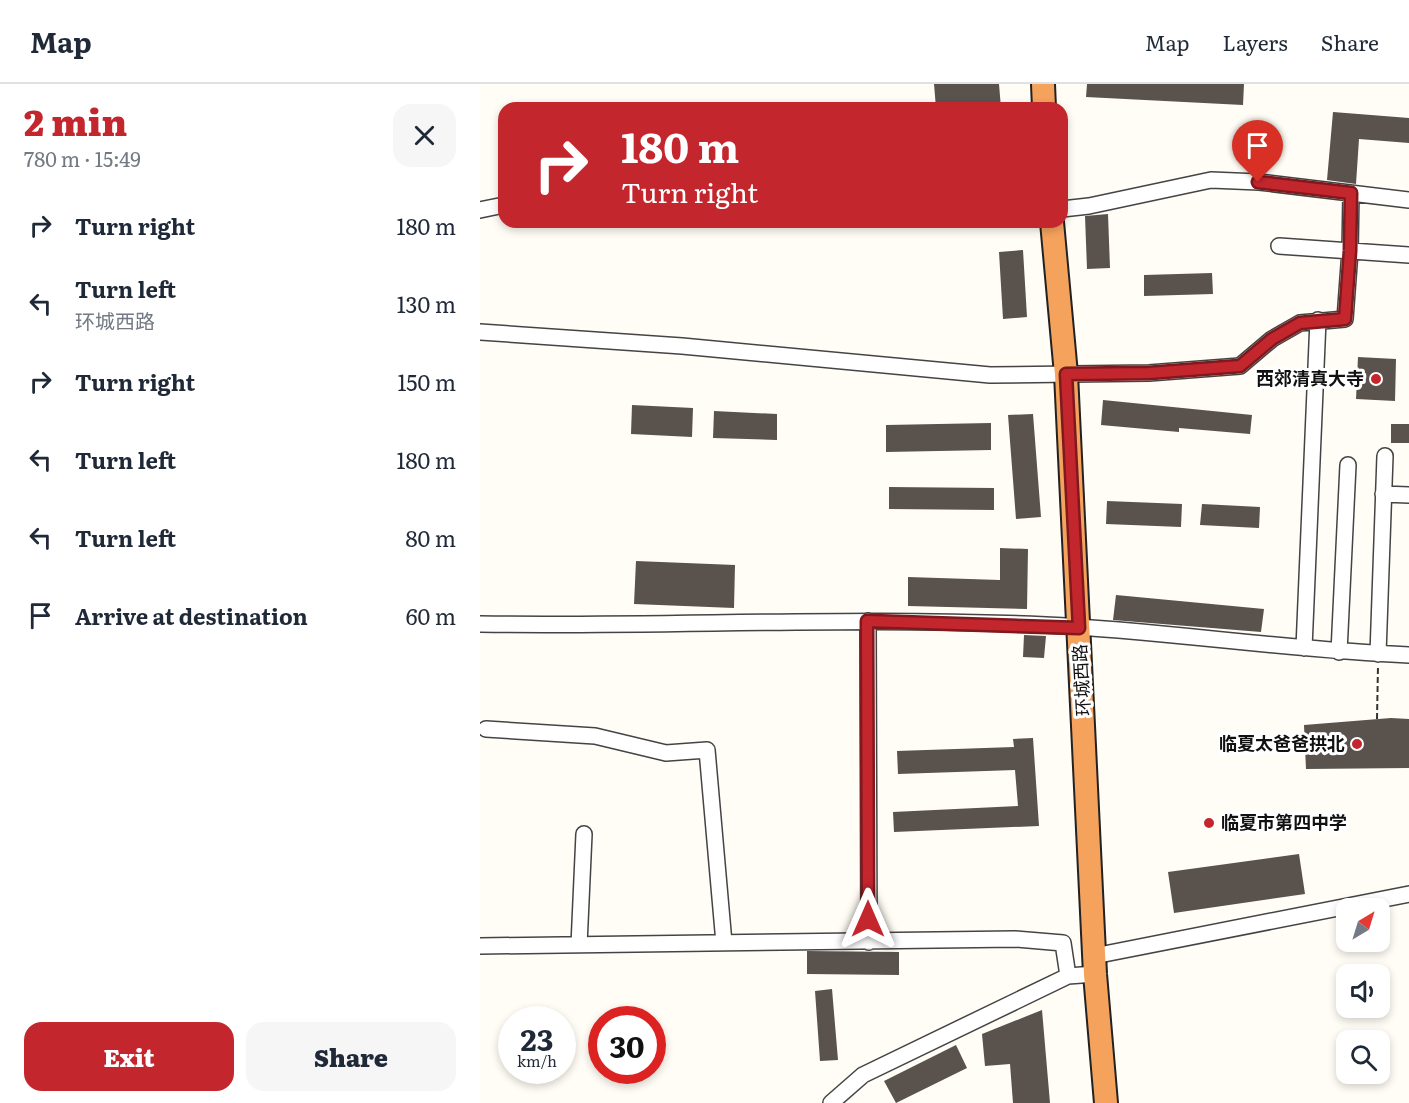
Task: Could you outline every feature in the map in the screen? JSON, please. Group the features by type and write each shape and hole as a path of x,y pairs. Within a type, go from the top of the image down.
{"highway":[{"path":"1043,84 1044,102"},
{"name":"环城西路","path":"1054,228 1066,374 1095,965 1106,1103"}],"street":[{"path":"1068,208 1211,180 1258,182 1409,200"},
{"path":"480,332 682,346 990,375 1149,373 1240,366 1281,334 1300,323 1345,319 1351,193"},
{"path":"480,210 498,206"},
{"path":"1279,246 1409,255"},
{"path":"1304,648 1318,320"},
{"path":"1378,654 1385,456"},
{"path":"1339,652 1348,465"},
{"path":"1383,495 1409,495"},
{"path":"480,624 593,626 822,620 1112,628 1339,652 1409,655"},
{"path":"867,621 869,942"},
{"path":"486,729 595,736 666,753 707,750 724,943"},
{"path":"579,945 584,834"},
{"path":"831,1103 863,1075 1095,965 1409,894"},
{"path":"480,946 1015,939 1063,943 1068,976"}],"path":[{"path":"1377,719 1378,654"}],"building":[{"path":"934,84 999,84 1000,102 936,102"},
{"path":"1087,84 1244,84 1243,105 1086,97"},
{"path":"1333,112 1409,118 1409,143 1359,139 1356,184 1327,180"},
{"path":"1108,214 1110,268 1087,269 1085,216"},
{"path":"1023,250 1027,317 1003,319 999,252"},
{"path":"1212,273 1213,294 1144,296 1144,275"},
{"name":"西郊清真大寺","path":"1358,357 1396,359 1395,401 1356,399"},
{"path":"1103,400 1252,415 1250,434 1179,428 1179,432 1101,425"},
{"path":"632,405 693,408 692,437 631,434"},
{"path":"714,411 777,414 777,440 713,438"},
{"path":"1033,414 1041,517 1016,519 1008,415"},
{"path":"991,423 991,450 886,452 886,425"},
{"path":"1391,424 1409,424 1409,443 1391,443"},
{"path":"889,487 994,488 994,510 889,509"},
{"path":"1107,501 1182,504 1181,527 1106,524"},
{"path":"1202,504 1260,507 1259,528 1200,525"},
{"path":"1000,548 1028,549 1027,609 908,606 908,577 1000,580"},
{"path":"636,561 735,565 734,608 634,604"},
{"path":"1116,595 1264,609 1261,632 1113,620"},
{"path":"1024,635 1046,636 1044,658 1023,657"},
{"name":"临夏太爸爸拱北","path":"1391,718 1409,719 1409,768 1306,769 1304,725"},
{"path":"1033,738 1039,826 894,832 893,812 1018,806 1015,770 898,774 897,751 1014,747 1013,739"},
{"path":"1299,854 1305,894 1174,913 1168,872"},
{"path":"807,951 899,952 899,975 807,974"},
{"path":"832,989 838,1060 820,1061 815,991"},
{"path":"1042,1010 1050,1103 1013,1103 1010,1064 985,1066 982,1034"},
{"path":"956,1045 967,1068 896,1103 884,1081"}],"place":[{"name":"西郊清真大寺","path":"1376,379"},
{"name":"临夏太爸爸拱北","path":"1357,744"},
{"name":"临夏市第四中学","path":"1209,823"}],"route":[{"path":"868,919 867,621 1047,625 1079,628 1066,374 1149,373 1240,366 1272,339 1300,323 1322,319 1345,319 1351,193 1258,182"}]}
